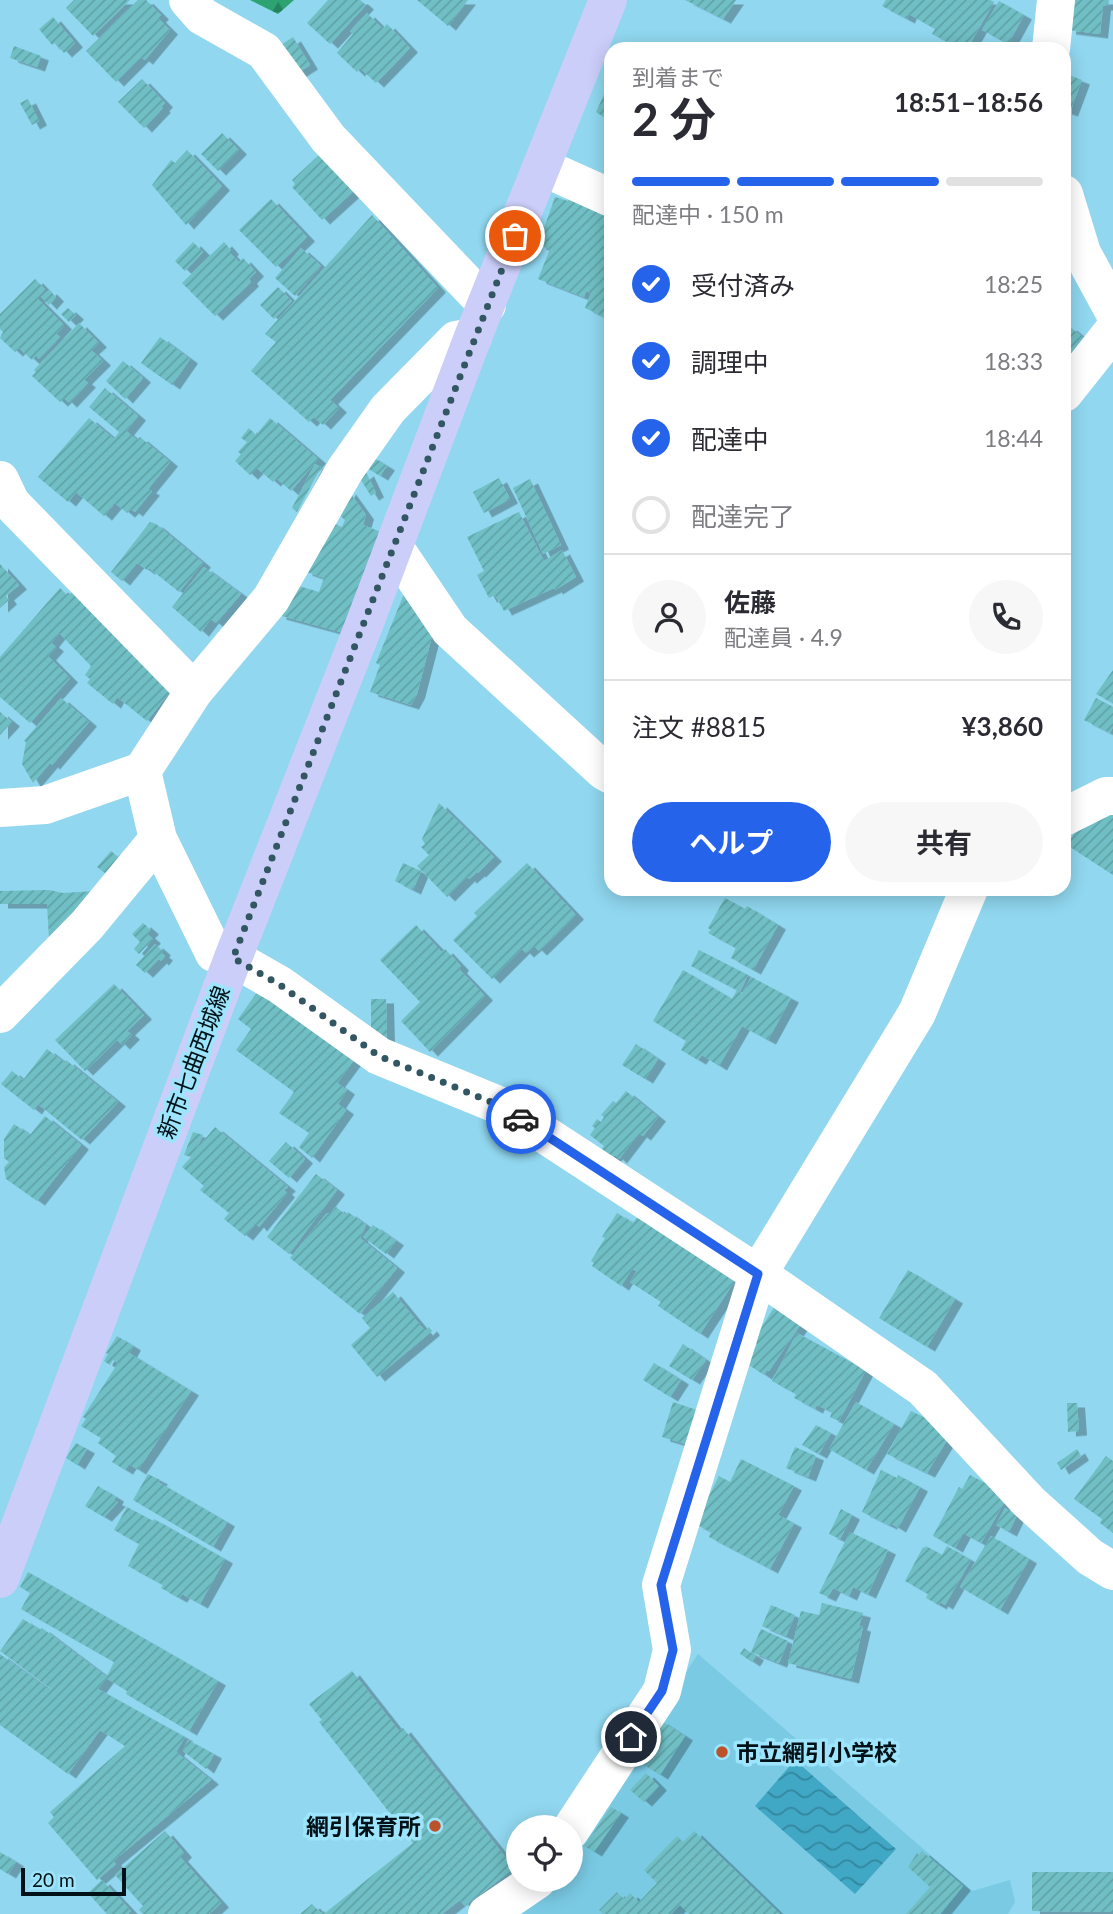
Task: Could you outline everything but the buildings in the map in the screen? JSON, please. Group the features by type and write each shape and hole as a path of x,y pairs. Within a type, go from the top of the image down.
{"main road":[{"name":"新市七曲西城線","path":"0,1579 233,958 480,321 608,0"}],"street":[{"path":"0,808 45,805 142,771 194,691 271,599 345,470 388,409 456,340 480,321 328,138 264,51 202,16 188,0"},
{"path":"1052,42 1056,0"},
{"path":"542,167 604,195"},
{"path":"1071,217 1082,253 1113,310"},
{"path":"1071,384 1113,331"},
{"path":"0,480 11,503 194,691"},
{"path":"394,547 450,630 604,771"},
{"path":"142,771 158,839 215,953 233,958 280,985 379,1056 501,1106 758,1274 923,1388 1028,1502 1090,1557 1113,1570"},
{"path":"1071,814 1106,796 1113,796"},
{"path":"0,1014 87,925 158,839"},
{"path":"581,1815 662,1691 673,1650 661,1585 758,1274 917,1013 966,896"},
{"path":"487,1914 519,1892"}],"shaded area":[{"name":"市立網引小学校","path":"698,1654 972,1891 1010,1880 1015,1902 1008,1914 516,1914 539,1892 583,1892 583,1831"}],"green space":[{"path":"250,0 294,0 278,14"}],"water":[{"path":"795,1760 896,1849 855,1894 755,1806"}],"way so far":[{"path":"515,236 473,337 364,625 233,958 280,985 379,1056 501,1106 521,1119"}],"place":[{"name":"市立網引小学校","path":"722,1752"},
{"name":"網引保育所","path":"435,1826"}],"route":[{"path":"521,1119 758,1274 661,1585 673,1650 662,1691 631,1737"}]}
